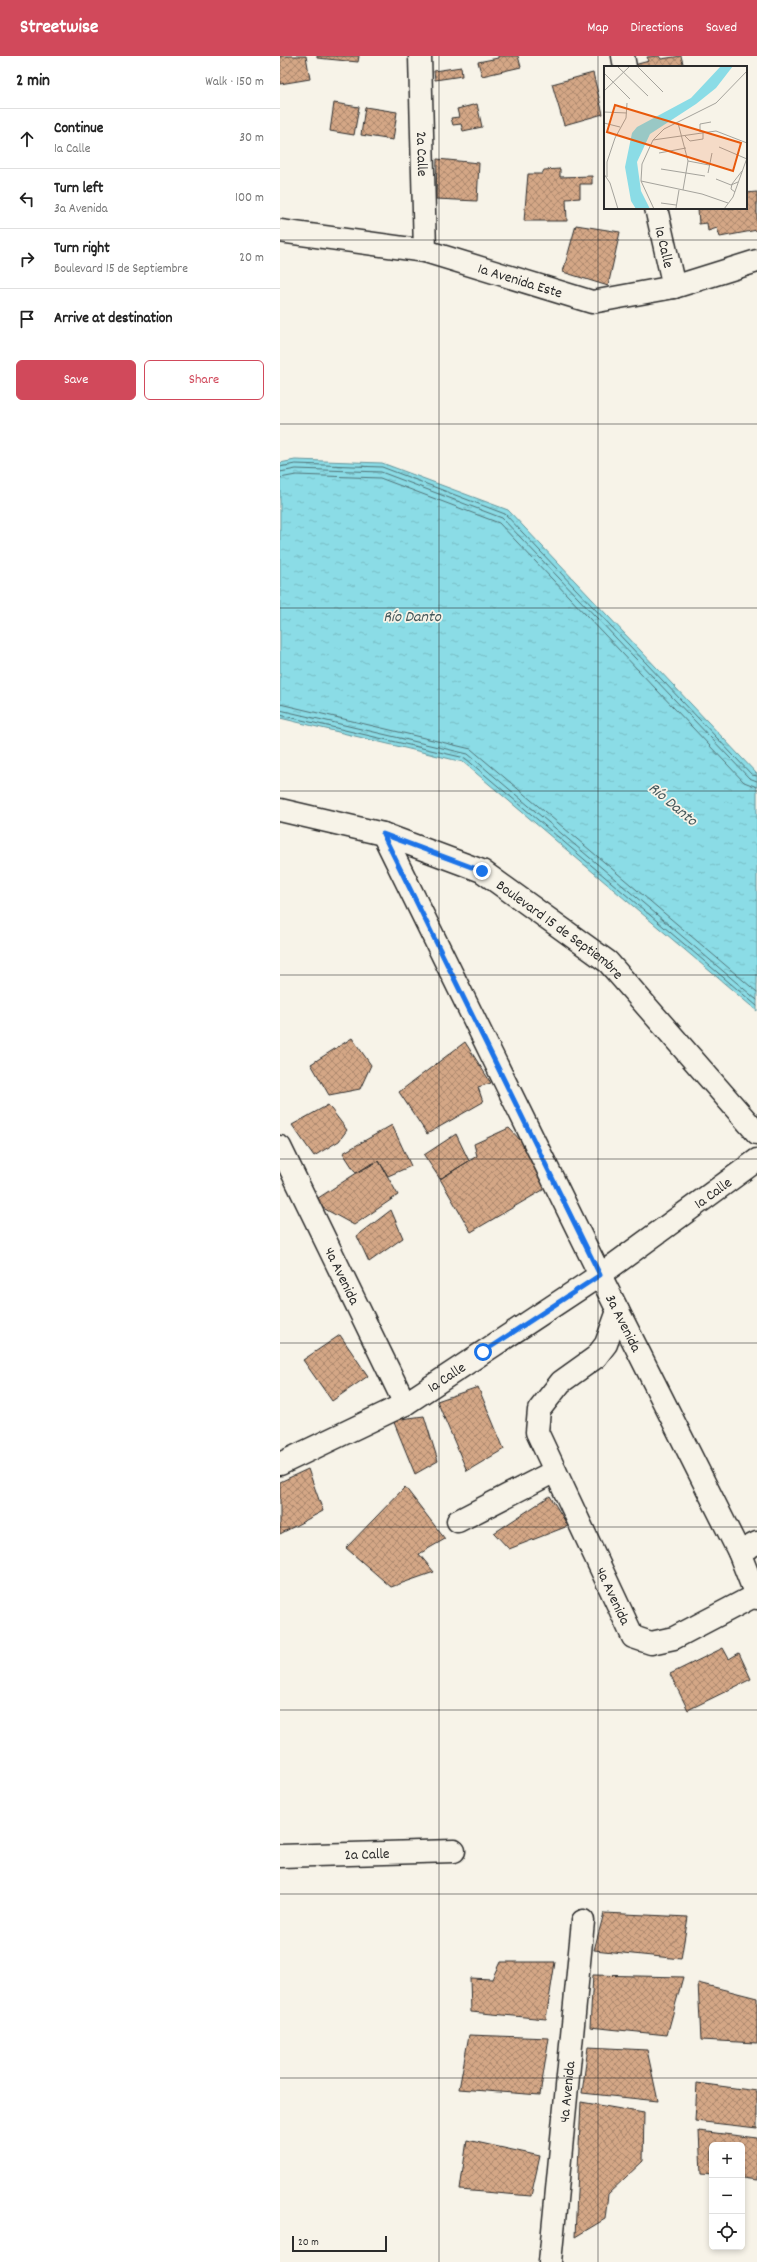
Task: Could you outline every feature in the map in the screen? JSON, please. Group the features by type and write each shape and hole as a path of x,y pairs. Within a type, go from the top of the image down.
{"street":[{"name":"2a Calle","path":"420,56 425,251"},
{"path":"623,56 625,66"},
{"name":"1a Calle","path":"656,209 674,287"},
{"name":"1a Avenida Este","path":"280,231 425,251 592,302 674,287 757,261"},
{"name":"Boulevard 15 de Septiembre","path":"280,810 383,834 482,871 608,962 757,1133"},
{"name":"3a Avenida","path":"383,834 618,1311 748,1548 756,1596"},
{"name":"4a Avenida","path":"280,1147 405,1404"},
{"name":"1a Calle","path":"280,1464 405,1404 600,1275 757,1160"},
{"name":"4a Avenida","path":"618,1311 606,1344 596,1357 561,1382 539,1410 537,1432 633,1637 651,1644 674,1638 756,1596"},
{"path":"458,1521 555,1471"},
{"name":"2a Calle","path":"280,1856 454,1851"},
{"name":"4a Avenida","path":"550,2262 583,1921"}],"water":[{"name":"Río Danto","path":"295,460 382,463 508,510 757,774 757,1011 463,762 280,718 280,463"}],"building":[{"path":"280,56 306,56 310,79 280,84"},
{"path":"317,56 359,56 358,62 317,58"},
{"path":"498,56 518,56 521,67 482,76 478,62 498,58"},
{"path":"659,56 661,59 681,56 684,66 634,66 649,61 647,57"},
{"path":"461,67 462,76 435,80 434,71"},
{"path":"593,73 603,114 564,125 552,84"},
{"path":"334,103 359,107 354,135 330,131"},
{"path":"477,104 482,127 463,131 461,124 453,125 451,118 459,117 457,109"},
{"path":"365,107 397,112 393,140 361,135"},
{"path":"437,159 479,163 477,201 436,199"},
{"path":"560,169 560,177 592,176 592,184 580,184 580,198 566,199 567,221 524,221 528,174 542,174 544,170"},
{"path":"757,192 757,230 720,237 717,228 708,231 707,223 699,224 698,209 747,209 747,193"},
{"path":"576,225 620,232 608,286 563,272"},
{"path":"352,1038 371,1065 360,1089 329,1095 311,1064"},
{"path":"465,1042 491,1083 478,1087 483,1102 427,1134 399,1092"},
{"path":"328,1105 347,1130 339,1141 314,1156 292,1125"},
{"path":"392,1125 411,1166 388,1176 379,1161 356,1173 343,1153"},
{"path":"509,1128 522,1142 548,1187 471,1232 440,1179 477,1156 474,1144"},
{"path":"456,1134 469,1161 440,1179 424,1155"},
{"path":"379,1161 398,1195 354,1225 312,1202 369,1165"},
{"path":"391,1210 403,1238 369,1262 357,1236"},
{"path":"340,1335 368,1376 332,1401 303,1360"},
{"path":"478,1387 504,1449 467,1471 437,1401"},
{"path":"424,1416 438,1461 415,1474 393,1420"},
{"path":"308,1469 323,1511 280,1534 280,1482"},
{"path":"405,1487 445,1539 419,1554 434,1572 391,1587 346,1548"},
{"path":"550,1496 568,1526 509,1549 494,1533"},
{"path":"723,1648 729,1659 739,1653 751,1679 688,1710 670,1674"},
{"path":"604,1913 688,1917 681,1959 594,1950"},
{"path":"500,1962 555,1962 546,2019 471,2012 470,1978 492,1979"},
{"path":"593,1975 683,1977 667,2035 590,2027"},
{"path":"698,1983 757,1998 757,2043 701,2040"},
{"path":"469,2035 549,2038 540,2095 459,2089"},
{"path":"588,2047 647,2050 658,2101 582,2093"},
{"path":"697,2083 757,2091 757,2128 695,2121"},
{"path":"581,2102 644,2113 643,2161 608,2194 605,2219 575,2237"},
{"path":"699,2131 757,2138 757,2180 745,2178 745,2142 709,2142 709,2175 701,2174"},
{"path":"467,2140 540,2156 531,2196 460,2190"}],"route":[{"path":"482,871 383,834 600,1275 483,1352"}]}
